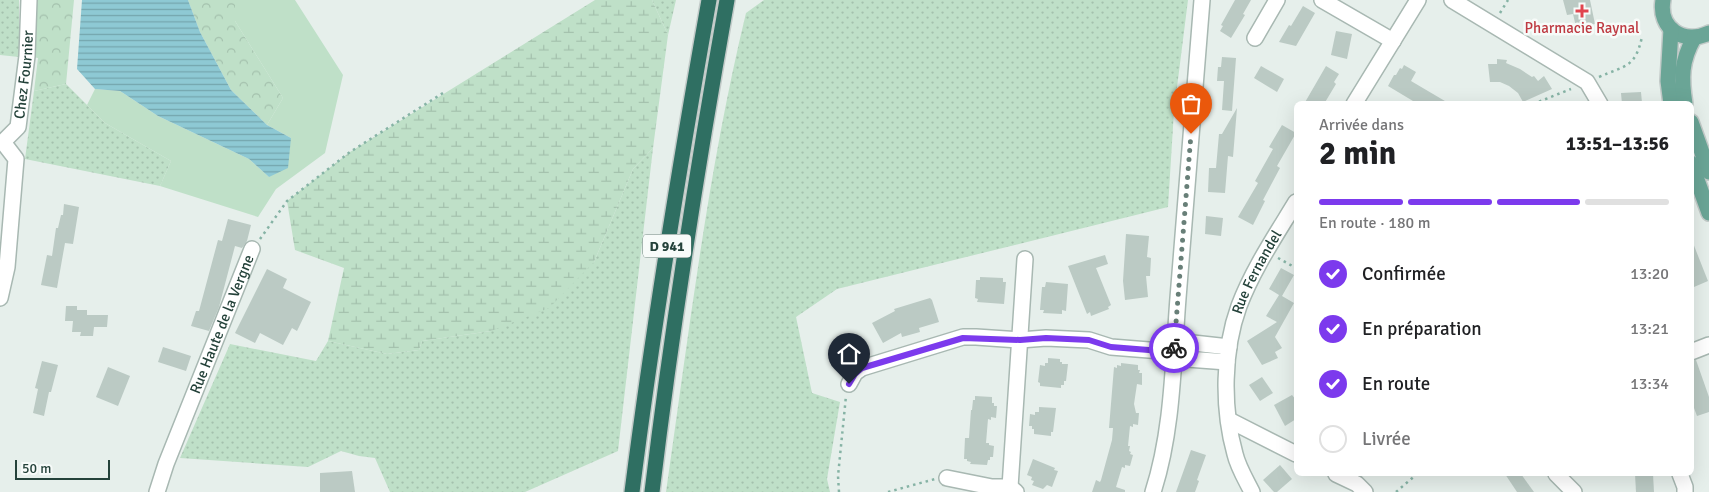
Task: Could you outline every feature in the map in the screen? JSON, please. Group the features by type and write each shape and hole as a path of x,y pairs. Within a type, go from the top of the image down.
{"highway":[{"name":"D 941","path":"632,492 643,400 684,136 709,0"},
{"name":"D 941","path":"652,492 681,276 703,134 727,0"}],"main road":[{"path":"1662,0 1662,14 1671,28 1678,34 1694,38 1709,33"},
{"path":"1671,28 1668,81 1671,101"},
{"path":"1685,101 1682,80 1686,56 1694,38"},
{"path":"1694,130 1709,172"},
{"path":"1694,171 1709,213"}],"street":[{"name":"Chez Fournier","path":"2,142 18,127 27,56 29,0"},
{"path":"1153,492 1162,462 1166,434 1202,0"},
{"path":"1255,38 1277,0"},
{"path":"1322,0 1393,41"},
{"path":"1361,101 1418,0"},
{"path":"1452,0 1587,82 1598,101"},
{"path":"0,298 7,267 16,159 2,142"},
{"name":"Rue Fernandel","path":"1252,492 1235,455 1226,393 1228,354 1239,306 1250,282 1294,205"},
{"name":"Rue Haute de la Vergne","path":"157,492 166,464 252,249"},
{"path":"947,478 1013,489 1026,260"},
{"path":"849,384 855,374 862,368 963,338 1089,340 1111,347 1228,354"},
{"path":"1694,351 1709,345"},
{"path":"1229,420 1294,453"},
{"path":"1340,476 1357,484 1365,492"},
{"path":"1558,476 1574,492"},
{"path":"1681,476 1685,492"}],"path":[{"name":"Rue Haute de la Vergne","path":"252,249 287,201 350,152 442,94"},
{"path":"1267,252 1294,267"},
{"path":"839,492 838,476 845,400 849,384"},
{"path":"1396,492 1415,476"},
{"path":"888,492 922,482 947,478"}],"green space":[{"path":"0,0 19,0 19,57 0,55"},
{"path":"29,0 74,0 66,84 34,91 38,58 27,56"},
{"path":"188,0 235,0 235,21 283,98 267,125 231,90 200,32"},
{"path":"235,0 295,0 343,75 325,153 276,189 258,217 160,186 171,161 105,123 87,105 95,89 120,91 158,116 249,159 269,177 291,138 267,125 283,98 235,21"},
{"path":"595,0 652,0 668,35 653,148 633,169 594,262 549,308 491,331 422,341 419,350 387,354 328,341 344,268 295,250 287,201 350,152"},
{"path":"652,0 676,0 668,35"},
{"path":"764,0 1188,0 1174,111 1168,207 837,289 796,317 812,393 840,402 827,479 830,492 666,492 700,251 721,132 746,13"},
{"path":"66,84 105,123 171,161 160,186 25,159 34,91"},
{"path":"653,148 618,451 525,492 390,492 375,458 341,451 308,467 180,458 230,344 316,361 328,341 387,354 419,350 422,341 491,331 594,262 633,169"}],"water":[{"path":"82,0 188,0 200,32 231,90 267,125 291,138 288,168 269,177 249,159 158,116 120,91 95,89 77,69"}],"building":[{"path":"1235,0 1251,0 1243,14 1245,15 1231,38 1220,31 1223,26 1221,25"},
{"name":"Pharmacie Raynal","path":"1563,0 1590,0 1595,24 1576,27 1573,14 1567,15"},
{"path":"1303,6 1315,13 1296,46 1279,42 1289,25 1291,26"},
{"path":"1336,31 1352,34 1347,59 1331,55"},
{"path":"1222,57 1236,58 1232,111 1222,110 1224,81 1217,81 1218,67 1221,67"},
{"path":"1497,59 1507,60 1506,63 1532,77 1534,76 1538,81 1544,76 1552,89 1522,101 1518,93 1509,86 1500,82 1490,82 1488,64 1497,64"},
{"path":"1404,65 1416,72 1411,81 1445,101 1413,101 1388,86 1394,75 1396,75 1400,68 1402,69"},
{"path":"1261,66 1284,79 1277,92 1254,78"},
{"path":"1326,66 1339,74 1334,82 1336,84 1326,101 1306,101"},
{"path":"1641,92 1642,101 1622,101 1621,93"},
{"path":"1237,108 1233,157 1228,156 1225,193 1208,192 1209,168 1216,168 1219,134 1222,134"},
{"path":"1282,125 1294,132 1294,136 1277,166 1280,168 1263,200 1265,201 1253,225 1238,217 1258,183 1255,181 1273,149 1269,147"},
{"path":"64,204 79,207 73,244 65,243 57,288 41,285 47,255 52,256 56,228 58,228 61,215 63,215"},
{"path":"1206,216 1223,218 1221,236 1205,234"},
{"path":"228,219 251,225 247,241 242,248 235,246 219,307 209,331 191,326 196,311 199,311 218,240 222,241"},
{"path":"1126,234 1149,236 1147,257 1151,258 1150,276 1146,276 1148,297 1125,300 1123,281"},
{"path":"1694,246 1708,281 1694,287"},
{"path":"1105,255 1108,264 1096,268 1111,305 1108,307 1109,309 1091,316 1090,312 1087,314 1068,266"},
{"path":"1281,268 1294,275 1282,296 1294,303 1275,337 1282,348 1275,352 1278,358 1262,365 1247,341 1277,322 1266,316 1279,295 1269,289"},
{"path":"267,269 287,279 283,288 311,302 297,331 292,328 283,345 260,333 255,343 235,333"},
{"path":"980,277 1003,278 1003,282 1006,282 1004,304 977,302 978,299 975,298 976,280 980,280"},
{"path":"1046,282 1068,284 1066,311 1062,310 1062,314 1043,313 1044,310 1040,310 1042,287 1045,287"},
{"path":"930,298 939,322 919,328 920,332 902,337 901,333 883,343 872,323 895,311 894,309"},
{"path":"66,306 77,306 77,310 87,310 87,315 108,315 107,327 94,327 93,336 80,336 81,332 72,332 73,321 65,321"},
{"path":"163,347 191,356 186,371 158,362"},
{"path":"1048,358 1060,359 1062,364 1068,364 1066,381 1064,381 1064,385 1061,385 1061,388 1040,386 1038,382 1040,365 1045,366 1045,363 1048,363"},
{"path":"1694,360 1696,360 1709,397 1709,412 1697,416 1694,408"},
{"path":"42,361 58,365 51,392 49,392 44,416 33,413 38,389 35,388"},
{"path":"1121,363 1138,365 1139,373 1142,373 1142,385 1137,384 1134,404 1136,413 1139,413 1138,425 1133,424 1133,427 1130,426 1128,446 1130,446 1130,454 1133,455 1130,466 1125,465 1125,468 1122,467 1116,487 1125,490 1125,492 1092,492 1096,480 1100,482 1101,480 1112,440 1113,428 1109,428 1114,367 1117,368 1117,365 1121,366"},
{"path":"108,367 130,376 118,406 96,397"},
{"path":"1262,377 1273,393 1260,401 1249,385"},
{"path":"1292,395 1294,398 1294,420 1285,426 1274,405"},
{"path":"975,396 992,397 992,403 994,403 994,406 997,406 996,418 991,417 991,420 988,419 986,443 994,446 993,457 990,457 987,465 970,464 971,462 964,459 965,438 969,438 971,410"},
{"path":"1039,407 1056,408 1051,436 1034,434 1034,429 1032,429 1032,426 1029,426 1030,414 1035,415 1035,412 1039,412"},
{"path":"1191,450 1206,455 1197,480 1199,481 1195,492 1176,492"},
{"path":"1033,459 1058,471 1052,487 1047,485 1043,489 1032,485 1034,481 1031,480 1032,477 1027,475"},
{"path":"1280,465 1292,479 1277,492 1274,492 1263,480"},
{"path":"352,471 355,492 320,492 320,473"},
{"path":"1506,476 1522,476 1534,492 1517,492"},
{"path":"1635,476 1653,476 1654,492 1636,492"}],"way so far":[{"path":"1174,348 1191,134"}],"place":[{"name":"Pharmacie Raynal","path":"1582,11"}],"route":[{"path":"849,384 855,374 862,368 963,338 1089,340 1111,347 1174,352 1174,348"}]}
